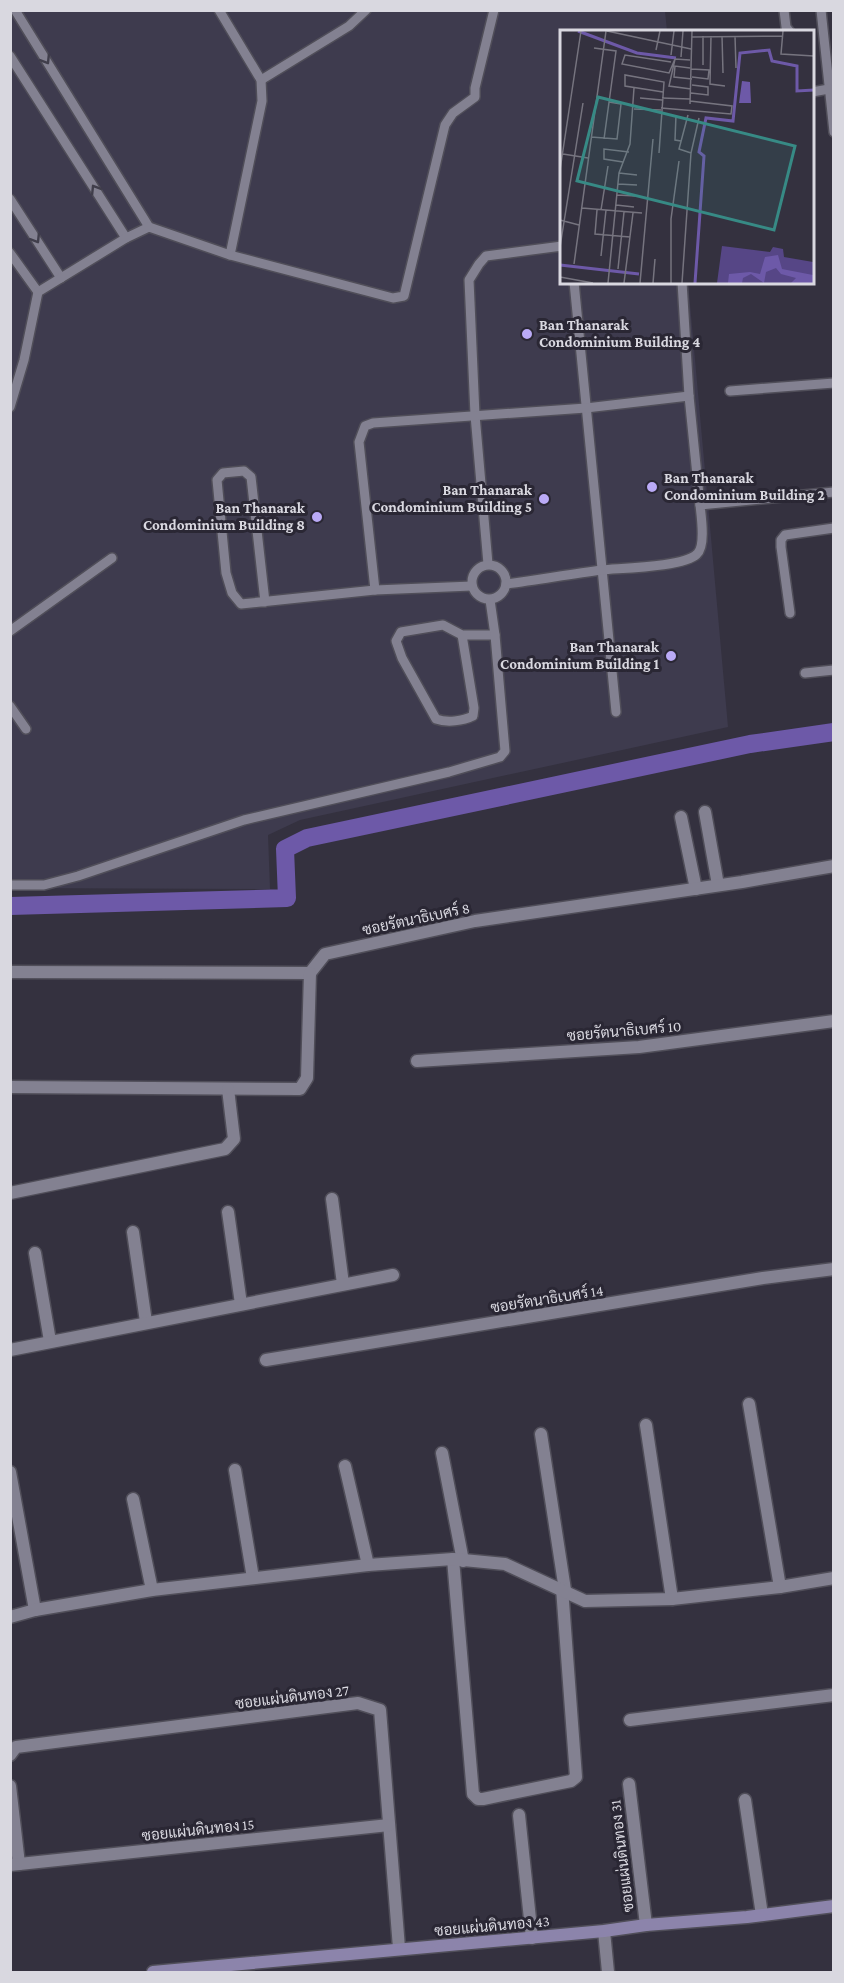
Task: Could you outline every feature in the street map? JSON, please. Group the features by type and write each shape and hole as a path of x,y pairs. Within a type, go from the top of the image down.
{"street":[{"path":"705,812 718,885"},
{"path":"681,816 696,889"},
{"name":"ซอยรัตนาธิเบศร์ 8","path":"310,973 325,954 475,921 696,889 834,866"},
{"path":"10,972 140,970 310,973 308,1078 300,1089 10,1087"},
{"name":"ซอยรัตนาธิเบศร์ 10","path":"417,1061 639,1047 834,1021"},
{"path":"10,1193 225,1149 234,1139 228,1089"},
{"path":"332,1199 343,1284"},
{"path":"228,1212 241,1304"},
{"path":"133,1232 146,1322"},
{"path":"35,1253 50,1341"},
{"name":"ซอยรัตนาธิเบศร์ 14","path":"266,1360 764,1278 834,1269"},
{"path":"10,1350 393,1275"},
{"path":"749,1404 780,1587"},
{"path":"646,1425 672,1599"},
{"path":"442,1453 458,1560 473,1794 483,1800 571,1781 576,1777 563,1589 541,1434"},
{"path":"345,1466 368,1565"},
{"path":"235,1470 253,1578"},
{"path":"10,1472 35,1610"},
{"path":"133,1499 152,1590"},
{"path":"10,1617 35,1610 152,1590 368,1565 458,1560 505,1564 585,1601 672,1599 780,1587 834,1578"},
{"path":"630,1720 834,1695"},
{"name":"ซอยแผ่นดินทอง 27","path":"10,1755 16,1747 358,1703 380,1710 399,1948"},
{"name":"ซอยแผ่นดินทอง 31","path":"628,1784 646,1925"},
{"path":"10,1786 15,1865"},
{"path":"745,1800 762,1915"},
{"path":"519,1815 532,1938"},
{"name":"ซอยแผ่นดินทอง 15","path":"15,1865 389,1825"},
{"name":"ซอยแผ่นดินทอง 43","path":"153,1972 399,1948 532,1938 834,1906"},
{"path":"604,1931 608,1972"}],"lane":[{"path":"15,10 149,227 230,255 393,298 404,296 446,125 453,113 475,97 475,88 494,10"},
{"path":"219,10 261,80 262,101 230,255"},
{"path":"261,80 349,26 366,10"},
{"path":"784,10 788,30"},
{"path":"821,10 834,132"},
{"path":"814,34 824,33"},
{"path":"10,56 126,238"},
{"path":"814,92 829,89"},
{"path":"10,199 61,278"},
{"path":"10,407 15,375 24,360 38,292 126,238 149,227"},
{"path":"488,564 475,415 469,280 486,256 560,246"},
{"path":"10,253 38,292"},
{"path":"574,284 616,712"},
{"path":"506,584 601,570 653,566 684,560 698,554 701,547 700,504 689,396 682,284"},
{"path":"730,391 834,383"},
{"path":"375,590 359,442 365,426 374,423 586,408 689,396"},
{"path":"265,602 251,477 244,471 223,473 217,480 226,573 232,593 241,604 265,602 375,590 472,586"},
{"path":"700,504 834,492"},
{"path":"790,613 781,547 783,537 834,528"},
{"path":"10,631 112,558"},
{"path":"488,564 504,572 506,584 501,595 490,600 478,596 472,586 473,574 482,565 488,564"},
{"path":"10,885 44,885 78,876 244,819 449,772 500,757 505,751 490,600"},
{"path":"462,635 473,698 473,716 467,719 441,721 436,719 407,668 396,641 401,632 443,625 462,635 495,635"},
{"path":"805,673 834,670"},
{"path":"10,706 26,729"}],"shaded area":[{"path":"11,11 665,11 667,30 560,30 560,284 688,284 728,727 300,820 268,835 270,889 11,888"}],"waterway":[{"path":"10,906 287,898 285,849 307,838 750,744 834,732"}],"place":[{"name":"Ban Thanarak Condominium Building 4","path":"527,334"},
{"name":"Ban Thanarak Condominium Building 2","path":"652,487"},
{"name":"Ban Thanarak Condominium Building 5","path":"544,499"},
{"name":"Ban Thanarak Condominium Building 8","path":"317,517"},
{"name":"Ban Thanarak Condominium Building 1","path":"671,656"}]}
